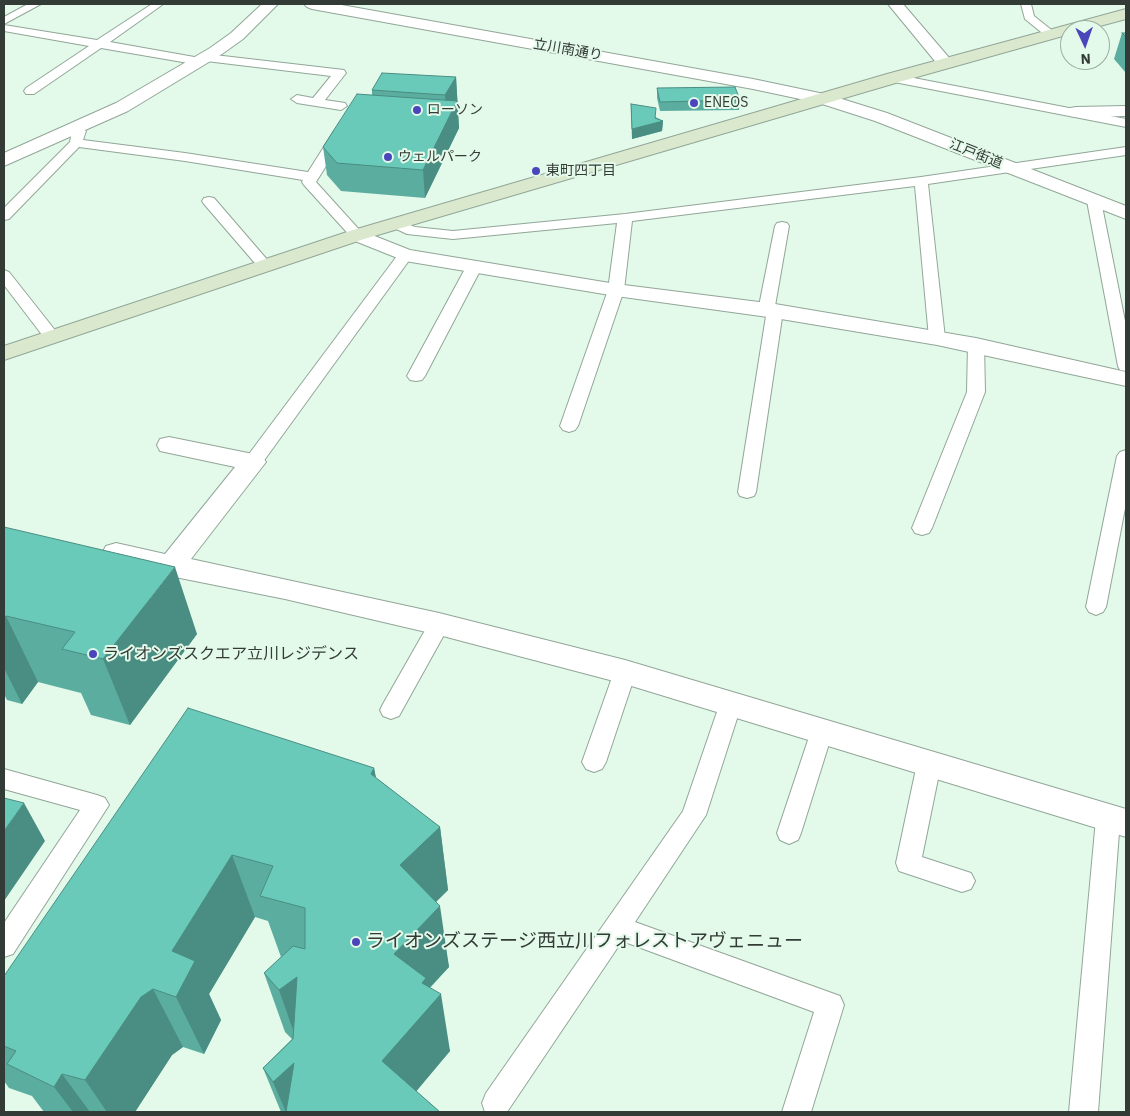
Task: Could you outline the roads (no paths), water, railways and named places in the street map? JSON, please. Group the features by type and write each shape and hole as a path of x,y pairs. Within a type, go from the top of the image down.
{"main road":[{"path":"4,353 395,223 893,78 1126,14"}],"street":[{"path":"4,160 78,135 203,59 237,36 270,4"},
{"name":"立川南通り","path":"312,4 753,84 824,99"},
{"path":"895,4 946,63"},
{"name":"江戸街道","path":"824,99 881,117 1126,213"},
{"path":"1076,112 1126,111"},
{"path":"357,235 405,256 937,338 1126,379"},
{"path":"169,444 253,462 170,566"},
{"path":"87,546 170,566 285,588 439,624 625,672 1117,821"}],"lane":[{"path":"4,21 36,4"},
{"path":"1026,4 1030,17 1050,34"},
{"path":"30,91 157,5"},
{"path":"4,28 203,59 340,73 316,102"},
{"path":"893,78 1126,122"},
{"path":"297,99 341,106"},
{"path":"347,122 309,182 357,235"},
{"path":"4,216 78,135 185,157 312,177"},
{"path":"395,223 412,231 453,234 625,218 921,181 1126,151"},
{"path":"921,181 937,338"},
{"path":"209,201 264,266"},
{"path":"1094,201 1126,366"},
{"path":"569,426 616,290 625,218"},
{"path":"747,492 782,226"},
{"path":"253,462 405,256"},
{"path":"416,376 474,267"},
{"path":"4,275 52,337"},
{"path":"922,528 976,392 976,345"},
{"path":"1096,608 1126,456"},
{"path":"391,710 439,624"},
{"path":"594,762 625,672"},
{"path":"496,1103 694,815 731,703"},
{"path":"789,833 822,731"},
{"path":"929,764 908,863 962,881"},
{"path":"4,779 97,805 4,945"},
{"path":"1083,1112 1117,821"},
{"path":"617,927 830,1005 797,1112"}],"place":[{"name":"ENEOS","path":"694,103"},
{"name":"ローソン","path":"417,110"},
{"name":"ウェルパーク","path":"388,157"},
{"name":"東町四丁目","path":"536,171"},
{"name":"ライオンズスクエア立川レジデンス","path":"93,654"},
{"name":"ライオンズステージ西立川フォレストアヴェニュー","path":"356,942"}]}
